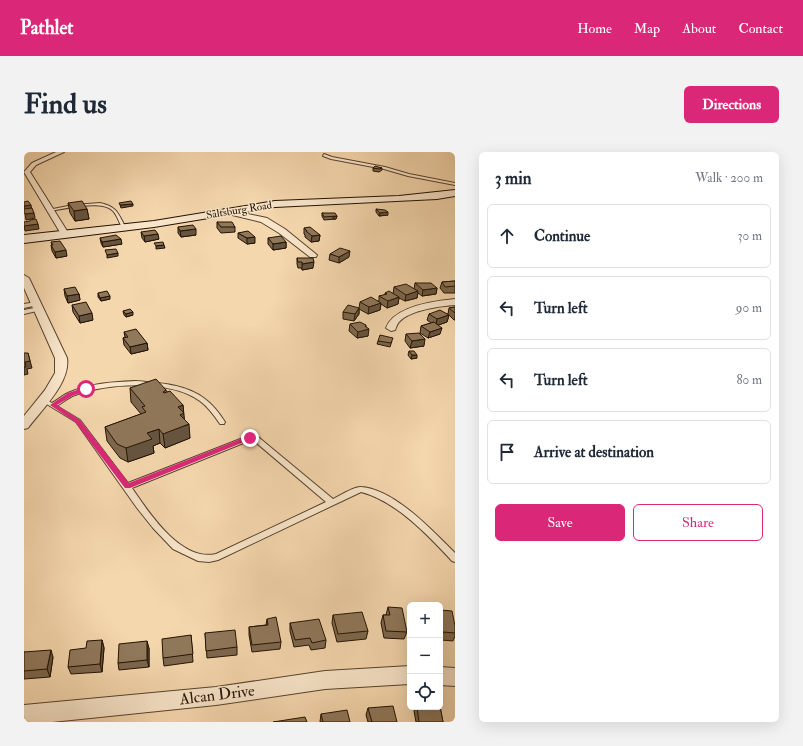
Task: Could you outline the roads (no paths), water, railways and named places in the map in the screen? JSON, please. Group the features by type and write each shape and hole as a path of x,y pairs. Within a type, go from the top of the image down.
{"main road":[{"name":"Saltsburg Road","path":"24,239 124,228 227,211 283,204 453,195"}],"street":[{"path":"61,152 34,164 27,170 65,234"},
{"path":"227,211 264,220 282,231 313,255"},
{"path":"24,278 61,358 62,365 61,372 43,400 24,425"},
{"path":"391,328 393,322 402,316 431,306 455,302"},
{"name":"Alcan Drive","path":"24,714 216,696 325,680 407,675"},
{"path":"443,676 455,677"}],"lane":[{"path":"324,155 331,158 385,168 408,176 455,184"},
{"path":"50,210 104,205 113,209 124,228"},
{"path":"24,306 37,307"},
{"path":"24,312 37,307"},
{"path":"53,405 70,394 110,384 165,385 200,398 217,414 222,422"},
{"path":"43,400 78,421 156,526 176,547 198,558 209,559 218,557 360,489 373,492 401,508 448,550 455,559"},
{"path":"127,487 250,438 255,438 332,502"}]}
